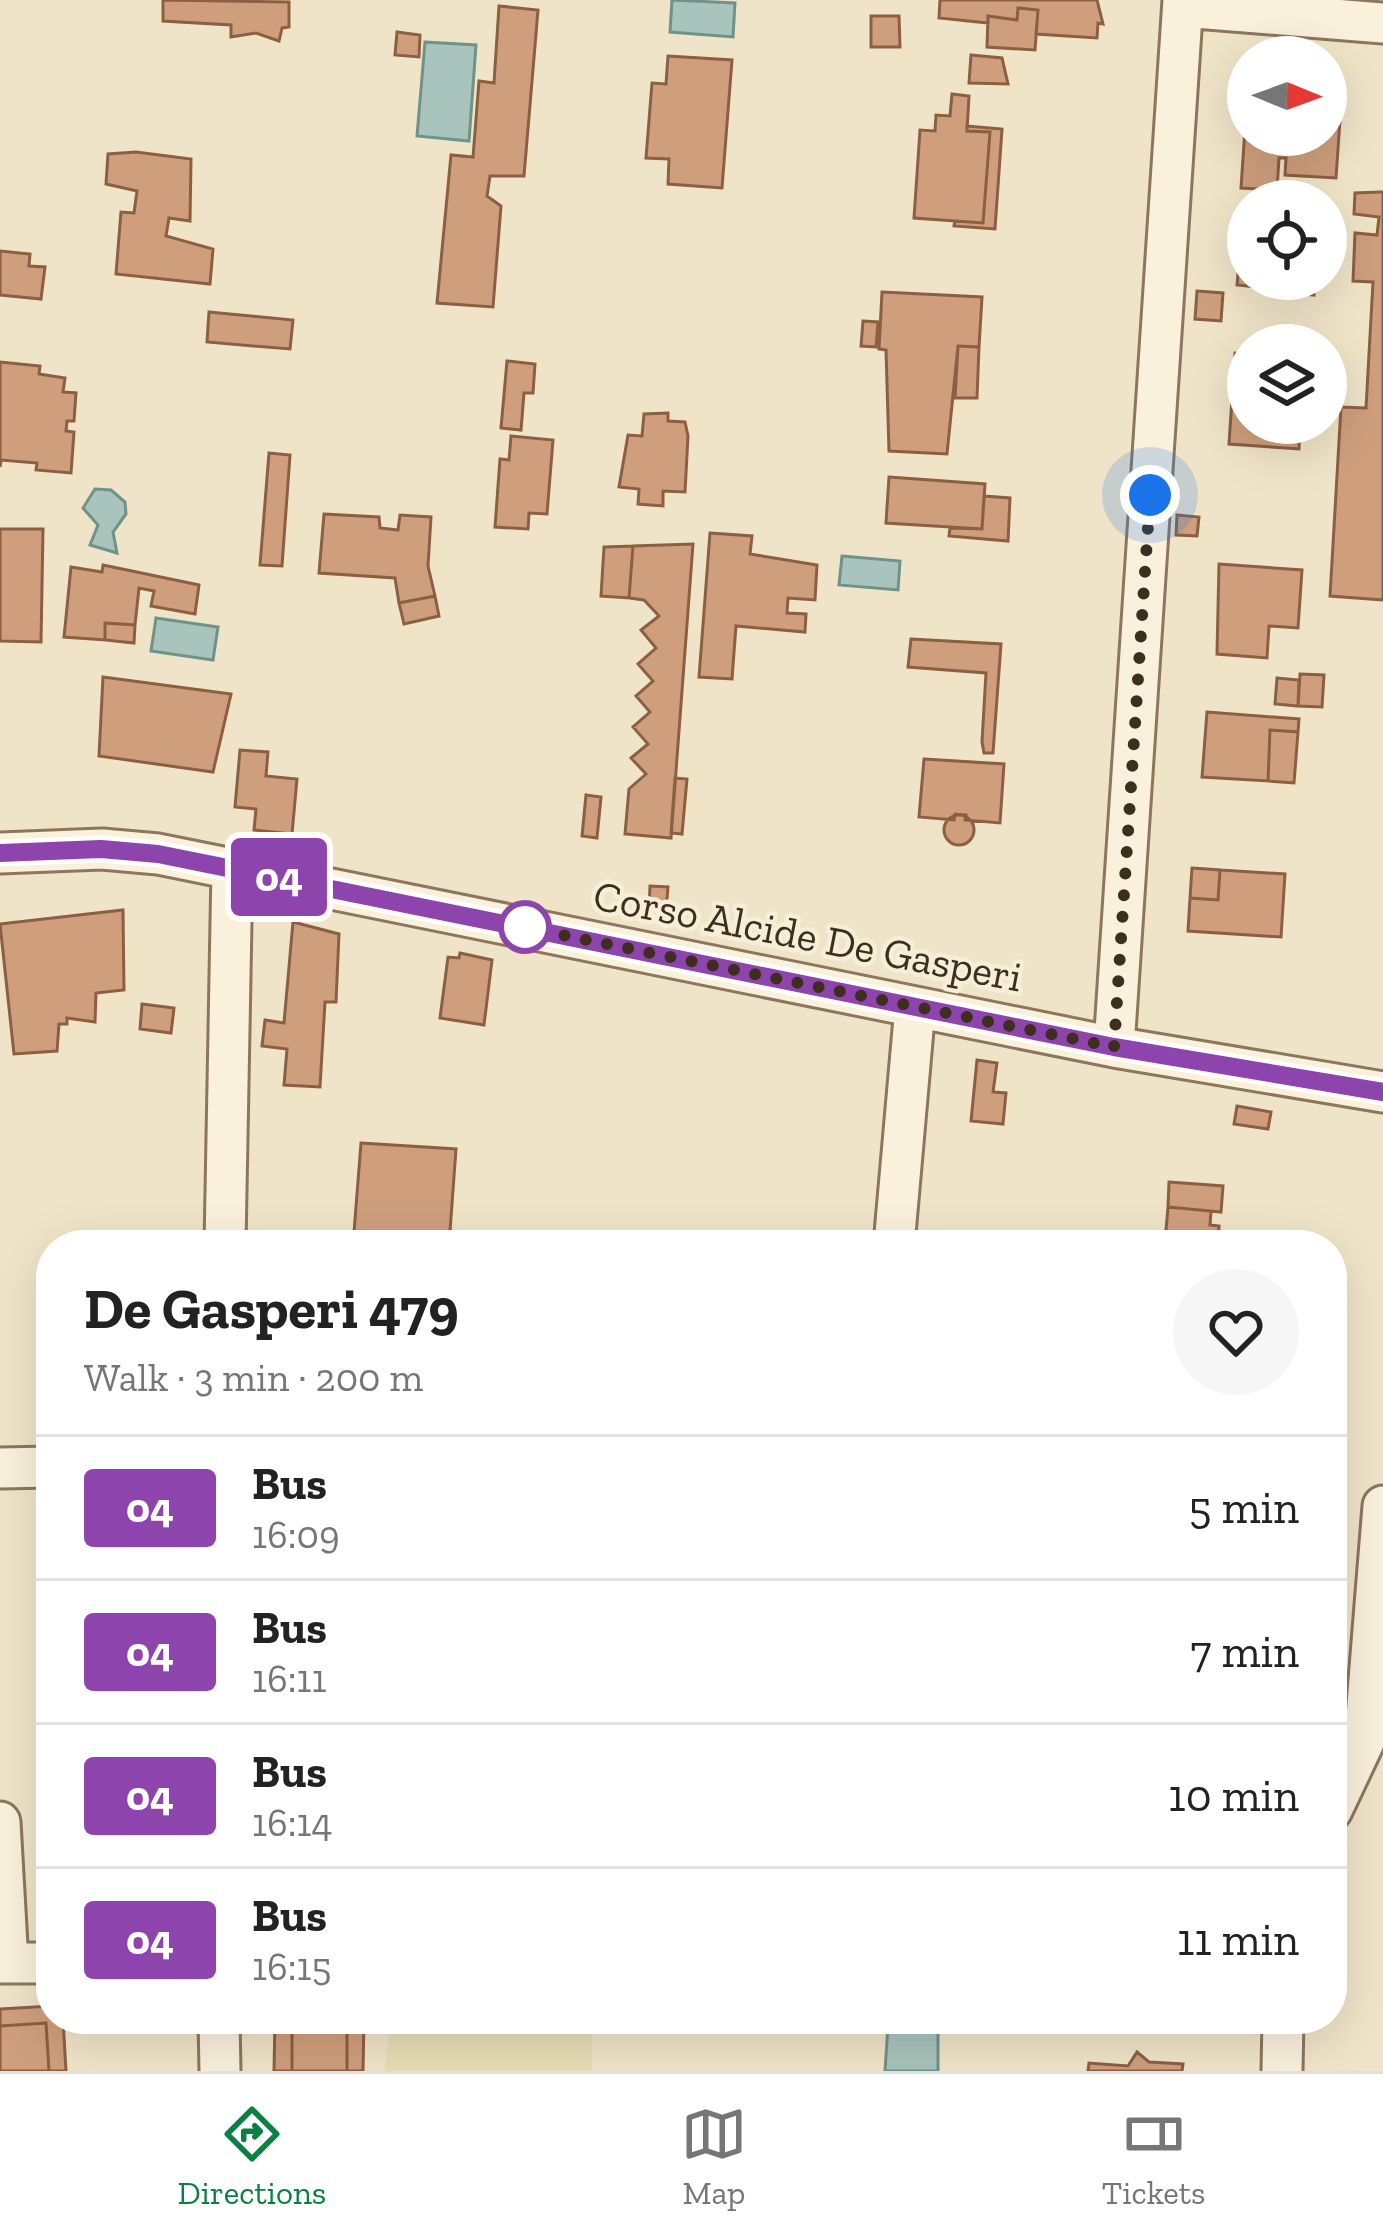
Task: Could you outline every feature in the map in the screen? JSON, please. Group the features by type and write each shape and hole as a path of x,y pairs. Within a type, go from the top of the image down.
{"street":[{"path":"1114,1047 1183,3 1383,23"},
{"name":"Corso Alcide De Gasperi","path":"0,853 101,849 232,868 1114,1047 1383,1092"},
{"path":"225,1230 232,868"},
{"path":"895,1230 915,1007"},
{"path":"0,1468 36,1467"},
{"path":"1347,1778 1364,1742 1383,1506"},
{"path":"0,1822 4,1963 36,1964"},
{"path":"219,2034 220,2071"},
{"path":"1282,2071 1283,2034"}],"shaded area":[{"path":"389,2034 592,2034 592,2071 385,2071"}],"water":[{"path":"672,0 735,3 733,37 670,32"},
{"path":"425,42 476,45 469,141 417,136"},
{"path":"95,489 111,490 125,502 126,514 113,532 117,553 90,545 98,525 83,508"},
{"path":"842,556 900,561 898,590 839,585"},
{"path":"156,618 218,627 213,660 151,651"},
{"path":"887,2034 938,2034 938,2071 885,2071"}],"building":[{"path":"163,0 289,2 289,27 282,28 279,41 256,33 231,37 231,25 163,21"},
{"path":"940,0 1097,0 1103,24 1098,23 1097,38 1036,34 1038,10 1018,8 1017,20 988,16 988,23 939,18"},
{"path":"499,6 538,10 524,176 490,176 487,196 501,206 493,307 437,303 451,155 473,157 479,81 494,83"},
{"path":"1018,8 1038,10 1035,50 987,47 988,16 1017,20"},
{"path":"871,16 899,16 900,47 871,47"},
{"path":"397,32 420,35 419,57 395,55"},
{"path":"971,55 1002,58 1008,84 969,83"},
{"path":"668,56 732,60 722,188 668,184 669,159 646,158 652,83 666,84"},
{"path":"952,94 969,96 967,131 990,132 983,223 914,218 920,130 935,131 936,115 950,116"},
{"path":"967,126 1002,129 995,229 954,226 955,221 983,223 990,132 967,131"},
{"path":"136,152 191,159 190,221 169,218 166,236 213,249 210,284 116,274 121,212 134,213 137,191 106,184 108,154"},
{"path":"1243,156 1338,156 1336,178 1285,175 1286,158 1279,158 1278,180 1242,180"},
{"path":"1383,192 1383,600 1330,596 1339,444 1347,444 1347,407 1366,408 1373,282 1353,281 1355,233 1377,235 1379,217 1354,214 1355,193"},
{"path":"0,251 30,254 29,266 45,267 41,299 0,295"},
{"path":"1197,291 1223,293 1221,321 1195,319"},
{"path":"882,292 982,297 979,347 958,346 947,454 889,451 886,350 879,349"},
{"path":"209,312 293,320 290,349 207,342"},
{"path":"863,321 878,322 876,347 861,346"},
{"path":"958,346 979,347 977,398 955,398"},
{"path":"507,361 535,364 533,393 524,393 521,430 501,428"},
{"path":"0,362 40,366 39,374 65,378 63,392 76,393 74,421 67,421 66,431 74,432 71,473 36,470 37,463 1,460 0,467"},
{"path":"668,413 668,421 685,422 685,492 663,491 663,506 638,504 639,489 619,487 628,435 642,436 644,414"},
{"path":"511,436 553,440 547,514 529,513 528,529 495,527 500,459 509,460"},
{"path":"1229,444 1299,444 1299,449"},
{"path":"269,453 290,455 282,566 260,565"},
{"path":"889,477 985,484 982,529 886,523"},
{"path":"984,496 1010,498 1008,541 949,536 950,528 982,529"},
{"path":"324,514 379,517 380,528 398,530 400,515 431,517 428,566 435,596 399,603 395,578 319,573"},
{"path":"1177,515 1199,517 1197,536 1176,535"},
{"path":"0,529 43,529 41,642 0,641"},
{"path":"710,533 752,536 750,554 817,565 815,600 788,598 787,613 806,614 805,632 736,626 732,679 699,677"},
{"path":"693,544 671,838 625,834 629,789 646,774 631,758 648,744 633,727 650,712 636,696 653,681 638,664 656,648 641,630 659,616 644,600 629,598 633,546"},
{"path":"633,546 629,598 601,596 604,547"},
{"path":"1219,564 1302,570 1298,628 1269,626 1267,658 1217,654"},
{"path":"103,565 199,585 195,614 151,606 154,591 139,588 135,625 105,623 105,640 64,637 71,567 102,572"},
{"path":"435,596 439,616 404,624 399,603"},
{"path":"105,623 135,625 134,643 105,640"},
{"path":"911,639 1001,644 993,753 984,753 982,742 986,673 908,667"},
{"path":"1300,674 1324,675 1322,707 1298,706"},
{"path":"103,677 231,694 213,772 99,756"},
{"path":"1277,678 1299,680 1298,706 1275,704"},
{"path":"1207,712 1299,719 1298,732 1270,730 1268,781 1202,777"},
{"path":"1270,730 1298,732 1294,783 1268,781"},
{"path":"240,750 268,752 266,776 297,779 292,834 254,830 256,809 235,807"},
{"path":"924,759 1004,764 1000,823 965,820 966,815 955,814 954,820 919,817"},
{"path":"675,778 687,779 682,834 671,833"},
{"path":"586,795 601,797 597,838 582,836"},
{"path":"959,815 970,819 974,830 970,841 959,845 948,841 944,830 948,819"},
{"path":"1192,868 1220,870 1218,900 1190,898"},
{"path":"1220,870 1285,874 1281,937 1188,931 1190,898 1218,900"},
{"path":"650,886 668,887 666,911 649,908"},
{"path":"123,910 124,990 96,993 95,1022 67,1018 67,1024 59,1024 57,1051 14,1054 0,924"},
{"path":"293,922 339,934 336,1002 325,1002 320,1087 284,1085 287,1049 262,1046 265,1020 284,1023"},
{"path":"460,953 492,960 484,1025 440,1018 448,957 459,958"},
{"path":"142,1004 174,1008 171,1033 140,1029"},
{"path":"977,1060 997,1063 993,1092 1006,1093 1003,1124 971,1121"},
{"path":"1237,1106 1271,1112 1268,1129 1234,1124"},
{"path":"361,1143 456,1149 450,1230 354,1230"},
{"path":"1169,1182 1223,1186 1221,1212 1168,1207"},
{"path":"1168,1207 1211,1211 1210,1225 1219,1226 1219,1230 1166,1230"},
{"path":"36,2007 36,2024 0,2026 0,2009"},
{"path":"36,2024 36,2034 47,2034 49,2071 0,2071 0,2026"},
{"path":"47,2034 64,2034 66,2071 49,2071"},
{"path":"275,2034 292,2034 292,2071 274,2071"},
{"path":"292,2034 347,2034 347,2071 292,2071"},
{"path":"347,2034 364,2034 363,2071 347,2071"},
{"path":"1137,2052 1149,2062 1183,2064 1182,2071 1088,2071 1089,2063 1128,2066"}],"bus line":[{"name":"04","path":"0,853 101,849 158,854 1114,1047 1383,1092"}],"route":[{"path":"525,927 513,925 1114,1047 1150,495"}]}
